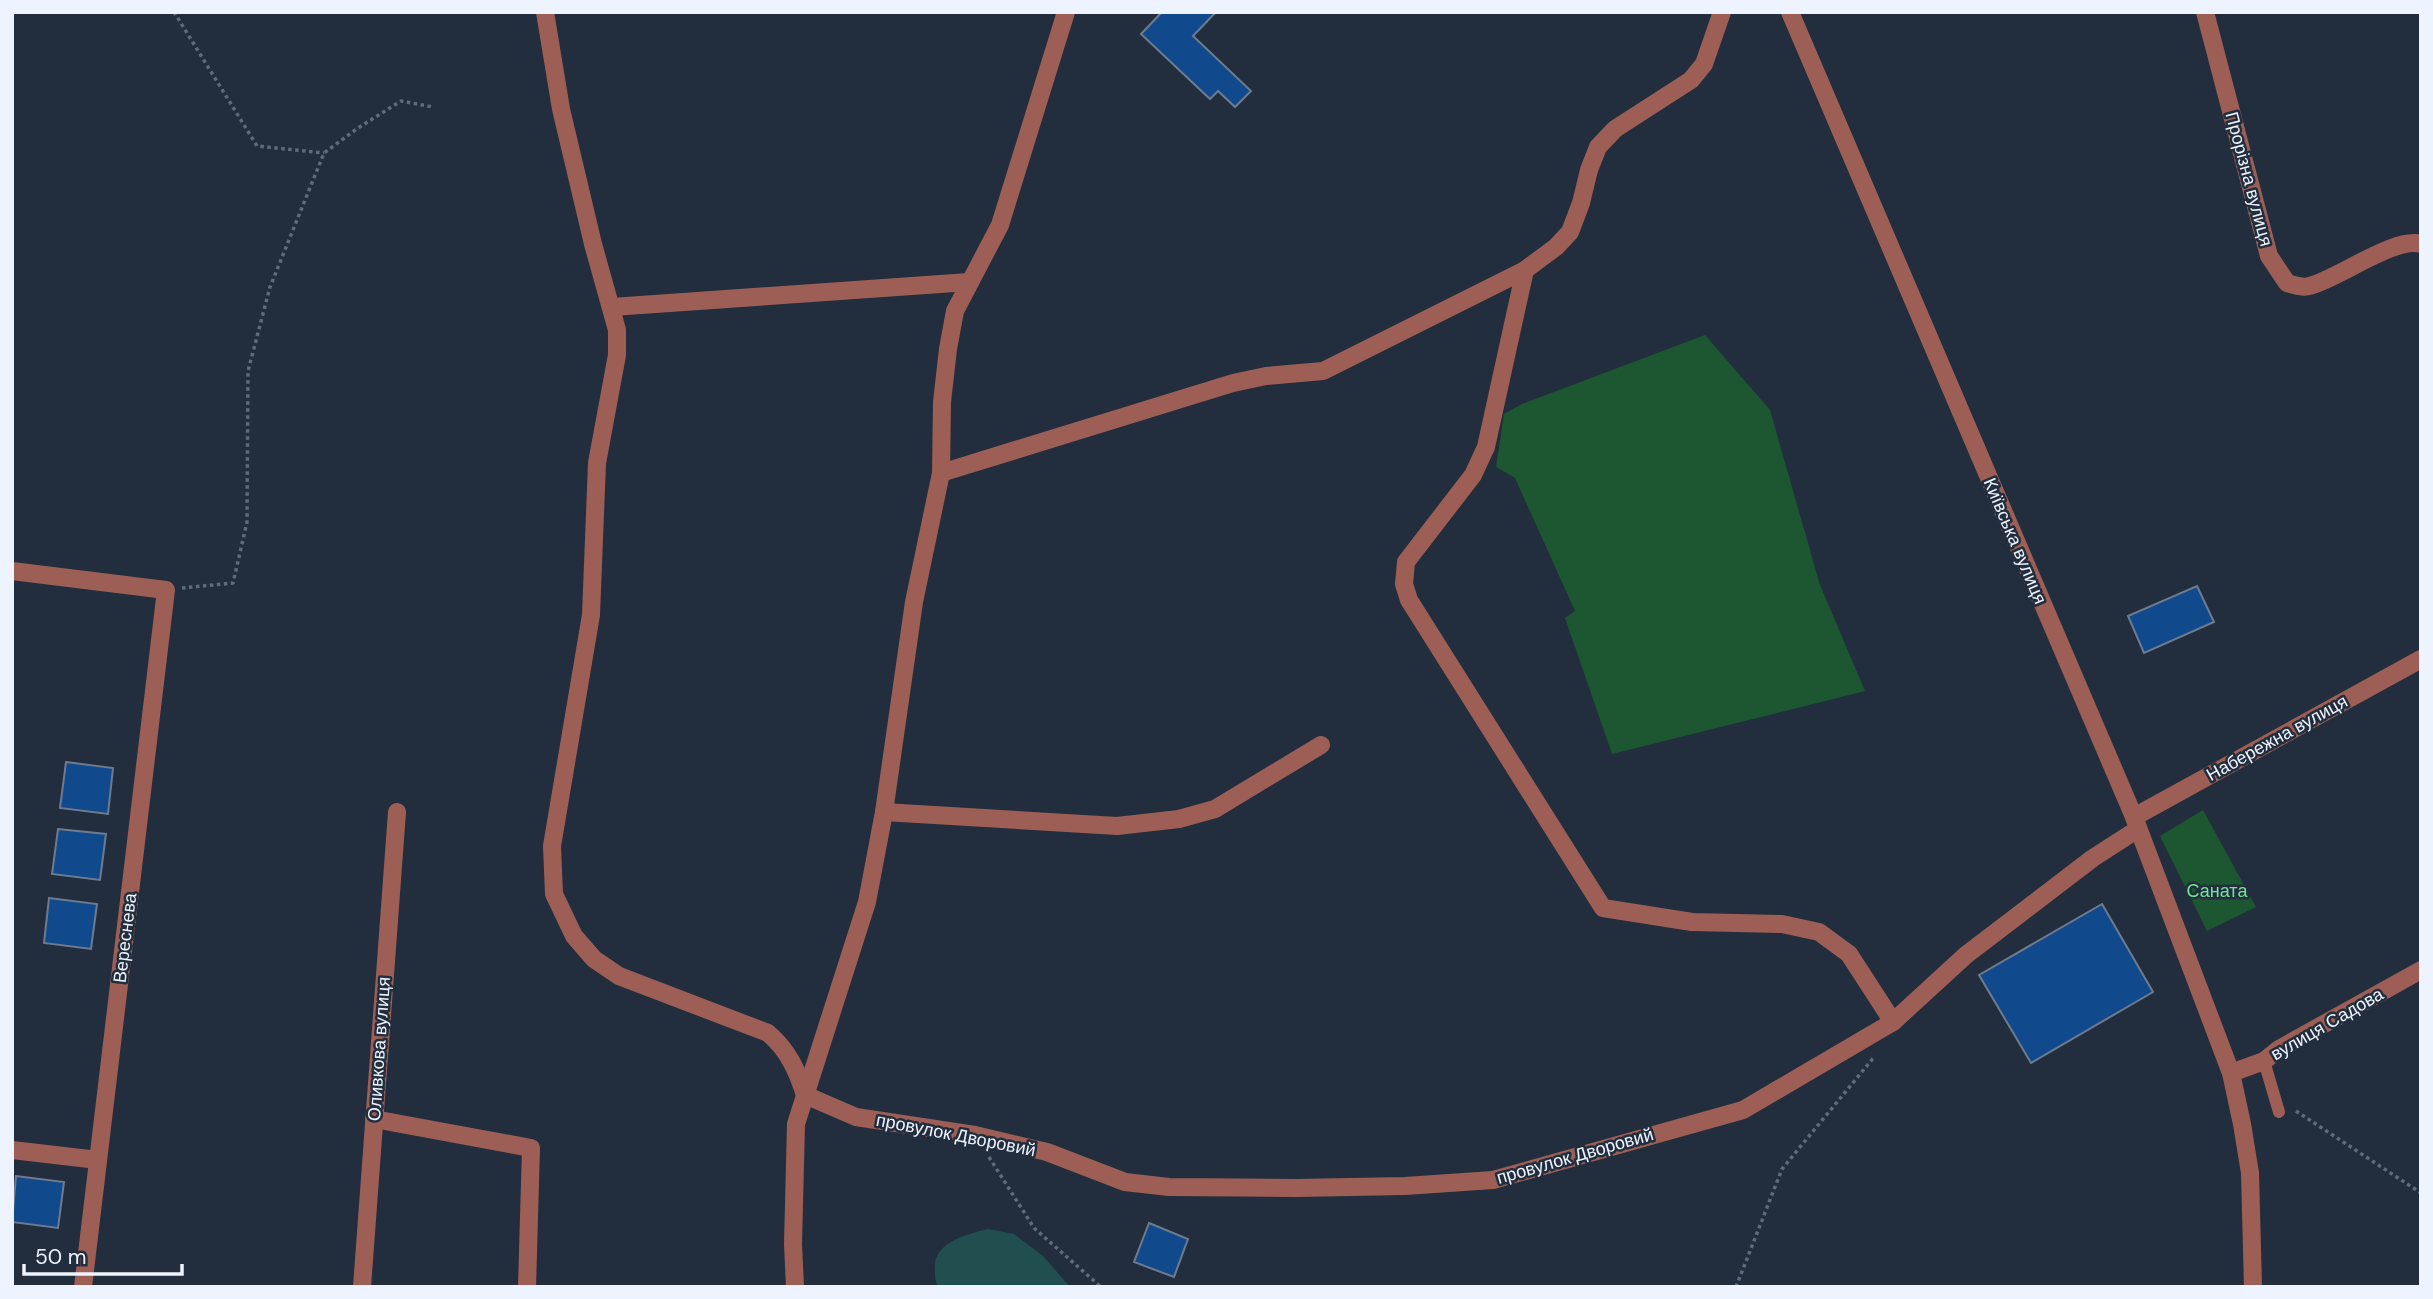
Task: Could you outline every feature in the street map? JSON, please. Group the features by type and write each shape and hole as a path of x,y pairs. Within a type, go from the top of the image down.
{"street":[{"path":"545,12 561,109 593,244 617,330 617,355 597,463 591,615 552,846 554,894 574,936 594,959 619,976 768,1033 782,1045 796,1069 805,1095"},
{"path":"794,1287 796,1124 867,902 884,812 914,601 941,473 942,402 948,349 956,311 1000,225 1066,12"},
{"path":"941,473 1233,383 1266,376 1322,371 1525,270 1556,247 1570,232 1598,147 1615,129 1691,80 1704,64 1722,12"},
{"name":"Київська вулиця","path":"1790,12 2136,823 2231,1073 2249,1173 2253,1287"},
{"name":"Прорізна вулиця","path":"2205,12 2269,256 2287,283 2307,287 2399,246 2417,242 2421,244"},
{"path":"1525,270 1486,447 1474,475 1406,562 1404,584 1409,600 1603,908 1692,922 1782,924 1819,933 1849,954 1890,1024"},
{"path":"612,307 969,282"},
{"path":"12,571 166,590"},
{"name":"Вереснева","path":"83,1287 166,590"},
{"name":"Набережна вулиця","path":"2136,823 2421,659"},
{"path":"884,812 1117,826 1179,819 1215,809 1321,745"},
{"name":"Оливкова вулиця","path":"362,1287 397,811"},
{"name":"провулок Дворовий","path":"805,1095 856,1117 975,1135 1047,1152 1125,1182 1169,1187 1296,1188 1405,1186 1493,1180 1743,1110 1890,1024 1966,955 2136,823"},
{"name":"вулиця Садова","path":"2231,1073 2264,1061 2279,1049 2421,970"},
{"path":"374,1119 531,1148 527,1287"},
{"path":"12,1150 99,1160"}],"lane":[{"path":"2264,1061 2277,1106"}],"path":[{"path":"174,12 257,146 324,153"},
{"path":"166,590 233,583 247,522 248,371 270,287 324,153 401,102 433,107"},
{"path":"1736,1287 1782,1168 1887,1042 1890,1024"},
{"path":"2277,1106 2299,1112 2421,1193"},
{"path":"975,1135 1034,1228 1101,1287"}],"green space":[{"path":"1705,335 1770,410 1820,585 1865,691 1612,754 1565,618 1575,611 1515,478 1496,467 1504,414 1522,404"},
{"name":"Саната","path":"2203,810 2256,907 2207,931 2160,836"}],"shaded area":[{"path":"988,1229 1014,1234 1043,1256 1070,1287 939,1287 935,1261 944,1247 952,1241"}],"building":[{"path":"1162,12 1216,12 1193,36 1251,91 1235,107 1218,91 1210,99 1141,34"},
{"path":"2197,586 2214,622 2144,653 2128,616"},
{"path":"66,762 113,768 108,814 60,808"},
{"path":"58,829 106,834 100,880 52,874"},
{"path":"49,898 97,904 91,949 44,943"},
{"path":"2102,904 2153,992 2031,1063 1979,975"},
{"path":"16,1176 64,1182 58,1228 12,1222"},
{"path":"1149,1223 1188,1239 1174,1277 1134,1262"}]}
